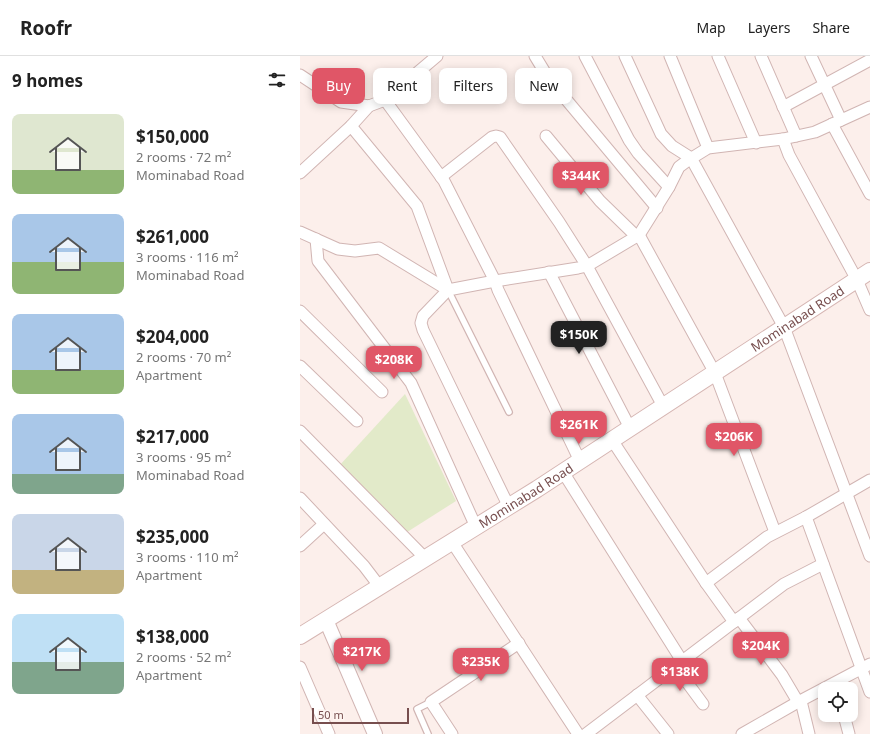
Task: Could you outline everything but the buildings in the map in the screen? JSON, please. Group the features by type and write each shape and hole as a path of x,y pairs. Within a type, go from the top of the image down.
{"main road":[{"name":"Mominabad Road","path":"300,636 563,472 863,276"}],"street":[{"path":"423,68 437,56"},
{"path":"535,56 549,79 657,208"},
{"path":"585,56 629,140 638,153 669,187"},
{"path":"625,56 661,134 672,146 691,158 784,327 870,556"},
{"path":"670,56 708,148"},
{"path":"718,56 756,143"},
{"path":"761,56 796,136"},
{"path":"811,56 824,85 836,122 870,194"},
{"path":"783,107 824,85 865,60"},
{"path":"300,75 341,102 369,106"},
{"path":"300,173 351,126 369,106 374,104"},
{"path":"388,104 441,177 495,281 580,461"},
{"path":"509,506 423,330 421,323 422,316 448,290 587,266 638,236 657,208 679,167 708,148 783,139 815,132 836,122 869,110"},
{"path":"351,126 417,206 448,290"},
{"path":"546,136 600,201 638,236 715,373 775,532"},
{"path":"441,177 492,137 500,137 559,222 587,266 663,406"},
{"path":"783,139 789,155 863,276 870,310"},
{"path":"300,232 338,249 355,251 378,248 448,290"},
{"path":"316,239 318,261 411,383 476,527"},
{"path":"549,272 630,428"},
{"path":"300,311 382,392"},
{"path":"300,366 356,421"},
{"path":"300,431 425,558"},
{"path":"612,440 706,583 782,676 800,701 809,734"},
{"path":"563,472 703,704"},
{"path":"706,583 767,537 806,517 870,480"},
{"path":"300,498 364,566 380,587"},
{"path":"806,517 823,564 866,667 870,692"},
{"path":"300,546 324,524"},
{"path":"452,542 578,734"},
{"path":"586,734 784,584 823,564"},
{"path":"326,620 374,734"},
{"path":"452,734 431,702 518,643"},
{"path":"300,666 329,734"},
{"path":"842,682 866,667"},
{"path":"742,734 759,729 800,701 818,694"},
{"path":"636,695 668,734"},
{"path":"846,722 849,734"}],"lane":[{"path":"448,290 509,412"},
{"path":"428,734 417,709 431,702"}],"green space":[{"path":"405,394 456,501 404,534 339,466"}]}
